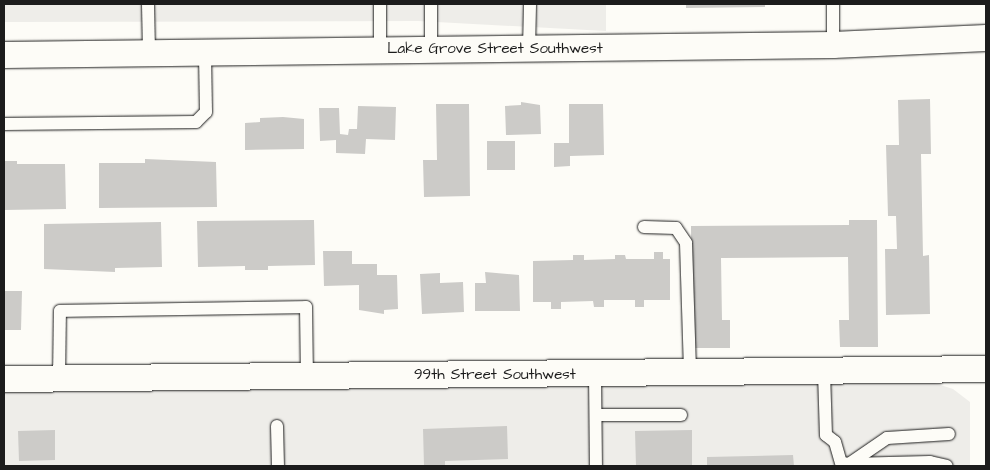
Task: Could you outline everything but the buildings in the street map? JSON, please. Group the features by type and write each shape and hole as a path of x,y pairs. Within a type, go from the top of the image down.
{"street":[{"name":"Lake Grove Street Southwest","path":"4,55 833,45 986,38"},
{"name":"99th Street Southwest","path":"4,379 986,369"}],"lane":[{"path":"148,4 149,53"},
{"path":"380,4 380,50"},
{"path":"431,4 431,50"},
{"path":"530,4 530,49"},
{"path":"833,4 833,45"},
{"path":"4,124 196,122 206,112 205,52"},
{"path":"644,227 676,228 686,243 690,373"},
{"path":"59,378 60,311 306,306 307,376"},
{"path":"824,372 826,435 835,442 844,464"},
{"path":"595,374 596,466"},
{"path":"596,415 681,415"},
{"path":"277,426 278,466"},
{"path":"844,464 887,438 949,434"},
{"path":"844,464 935,462 947,466"}],"shaded area":[{"path":"4,4 606,4 606,31 418,21 4,22"},
{"path":"928,381 953,389 970,402 970,466 4,466 4,389"}]}
